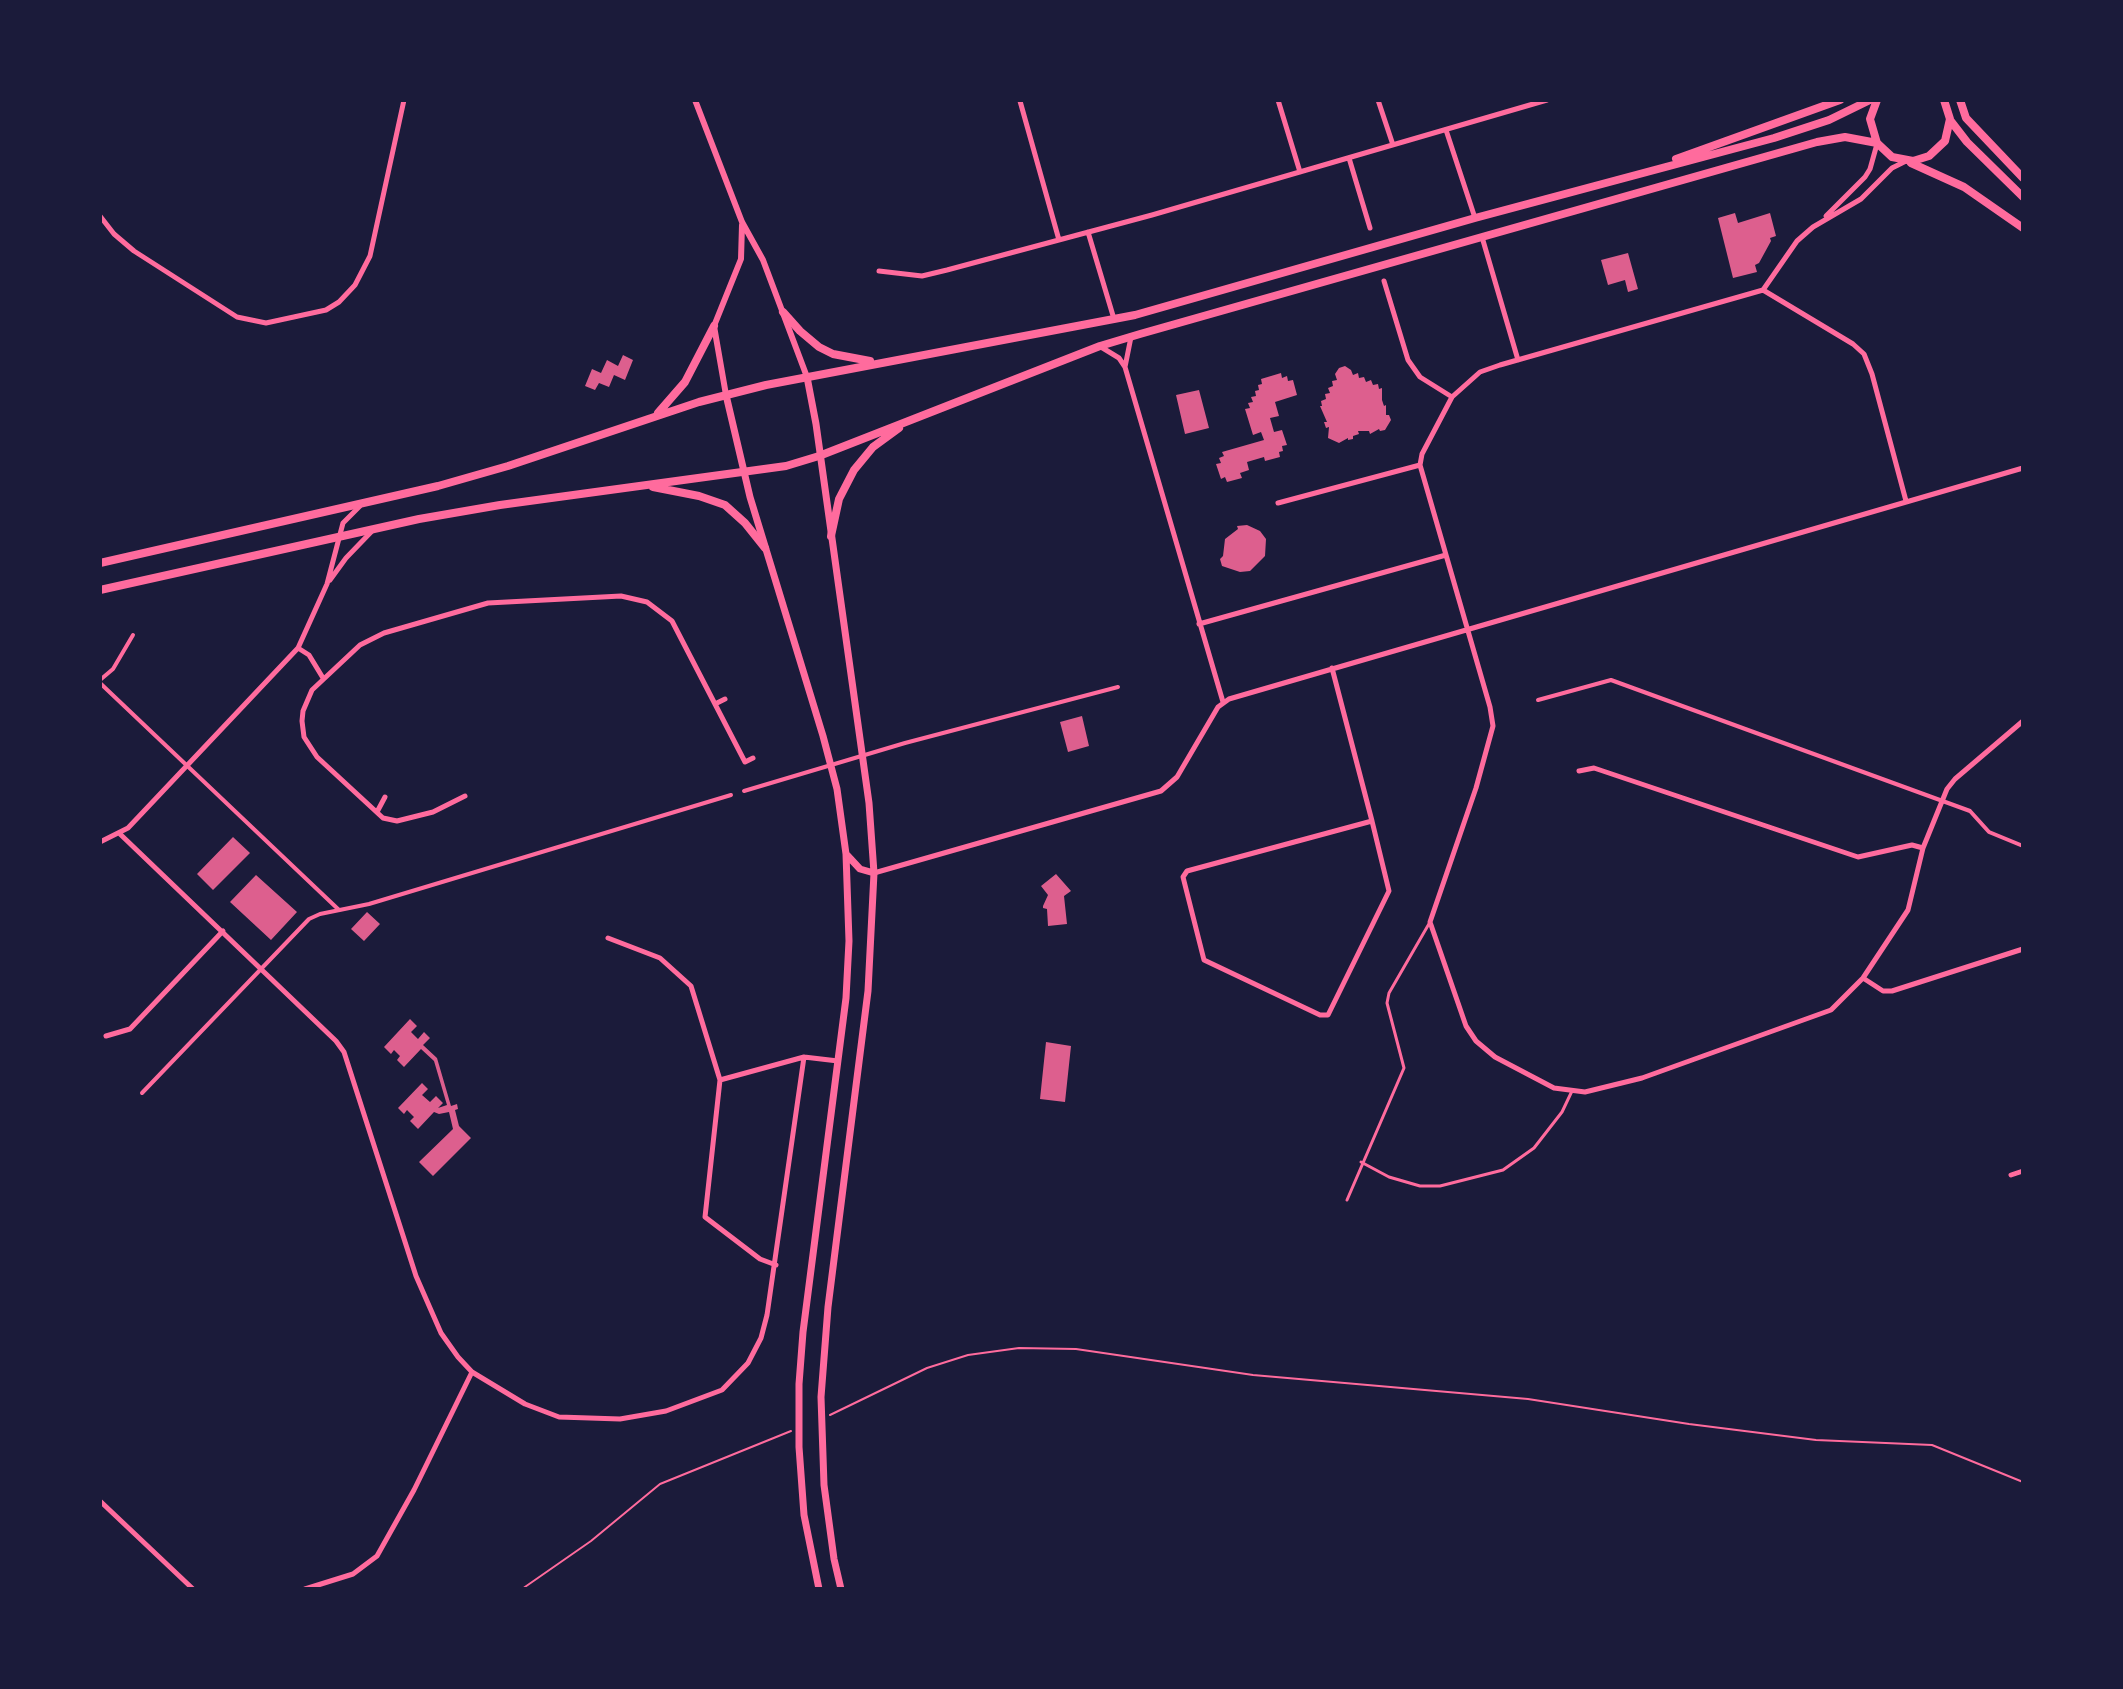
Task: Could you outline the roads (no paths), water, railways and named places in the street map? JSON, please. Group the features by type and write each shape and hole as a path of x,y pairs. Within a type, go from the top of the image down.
{"main road":[{"path":"1646,171 1840,100"},
{"path":"100,563 360,506 508,466 726,395 879,362 1114,320 1807,128 1870,100"},
{"path":"1877,100 1870,125 1877,143 1892,157 1964,187 2023,228"},
{"path":"1960,100 1966,118 2023,178"},
{"path":"1945,101 1950,119 1967,142 2023,197"},
{"path":"1907,161 1924,159 1938,150 1947,136 1950,119"},
{"path":"100,590 337,537 500,505 786,466 819,456 1100,346 1817,142 1845,137 1877,143"},
{"path":"783,312 819,347 833,354 879,362"},
{"path":"654,416 685,382 714,326"},
{"path":"807,377 871,823 874,873 870,964 824,1349 820,1418 826,1505 841,1589"},
{"path":"726,395 765,548 827,749 837,789 846,854 849,941 846,998 800,1359 798,1433 804,1515 819,1589"},
{"path":"831,536 839,499 858,464 873,447 913,418"},
{"path":"644,486 699,496 725,505 765,548"},
{"path":"846,854 860,869 874,873"},
{"path":"838,1061 859,1065"}],"street":[{"path":"100,216 102,224 134,251 237,317 266,323 326,310 339,302 355,285 370,256 404,100"},
{"path":"695,100 742,222 763,260 807,377"},
{"path":"1278,100 1300,172"},
{"path":"1378,100 1393,145"},
{"path":"879,271 922,276 1088,232 1547,100"},
{"path":"1020,101 1059,240"},
{"path":"1446,130 1475,218"},
{"path":"1877,143 1865,177 1797,241 1763,290 1480,372 1452,397 1422,454 1420,465 1493,726 1476,788 1430,922 1466,1026 1476,1041 1495,1057 1554,1088 1572,1091 1603,1089 1642,1078 1819,1015 1842,1002 1863,978 1908,910 1923,848 1941,800 1955,779 2023,721"},
{"path":"1349,158 1370,228"},
{"path":"1820,222 1861,199 1892,168 1907,161"},
{"path":"726,395 714,326 741,259 742,222"},
{"path":"1088,232 1114,320"},
{"path":"1482,236 1518,360"},
{"path":"1384,281 1408,360 1420,377 1452,397"},
{"path":"1763,290 1853,344 1864,354 1906,501"},
{"path":"1125,367 1131,337"},
{"path":"1100,346 1119,358 1125,367 1223,702"},
{"path":"1278,503 1420,465"},
{"path":"874,873 1161,791 1177,777 1223,702 2023,468"},
{"path":"327,584 337,537 343,523 360,506"},
{"path":"100,842 120,834 298,648 327,584 373,530"},
{"path":"1199,624 1446,555"},
{"path":"465,796 433,812 397,821 383,818 317,757 304,737 303,711 312,690 360,645 384,633 488,603 621,596 647,602 672,621 745,762 753,758"},
{"path":"133,635 113,669 100,681 339,910"},
{"path":"298,648 309,655 323,678"},
{"path":"1332,668 1372,821 1389,891 1328,1015 1320,1015 1204,960 1183,877 1187,871 1372,821"},
{"path":"1538,700 1611,680 1970,811 1989,832 2023,846"},
{"path":"744,791 905,743 1118,687"},
{"path":"715,704 725,699"},
{"path":"1579,771 1594,768 1858,857 1912,845 1923,848"},
{"path":"142,1093 309,919 369,904 731,795"},
{"path":"377,812 385,797"},
{"path":"120,834 262,967 344,1052 430,1311 458,1357 472,1372 525,1404 559,1417 608,1419 650,1415 707,1397 731,1382 755,1352 765,1323 776,1265 804,1057"},
{"path":"106,1036 130,1029 223,931"},
{"path":"608,938 660,958 691,986 720,1080 705,1217 760,1259 776,1265"},
{"path":"1863,978 1883,991 1892,991 2023,949"},
{"path":"720,1080 804,1057 838,1061"},
{"path":"2011,1175 2023,1171"},
{"path":"305,1589 353,1574 377,1556 414,1490 472,1372"},
{"path":"100,1501 193,1589"}],"lane":[{"path":"1347,1200 1404,1068 1387,1003 1389,993 1430,922"},
{"path":"1361,1162 1389,1177 1420,1186 1440,1186 1503,1170 1534,1148 1562,1112 1572,1091"}]}
